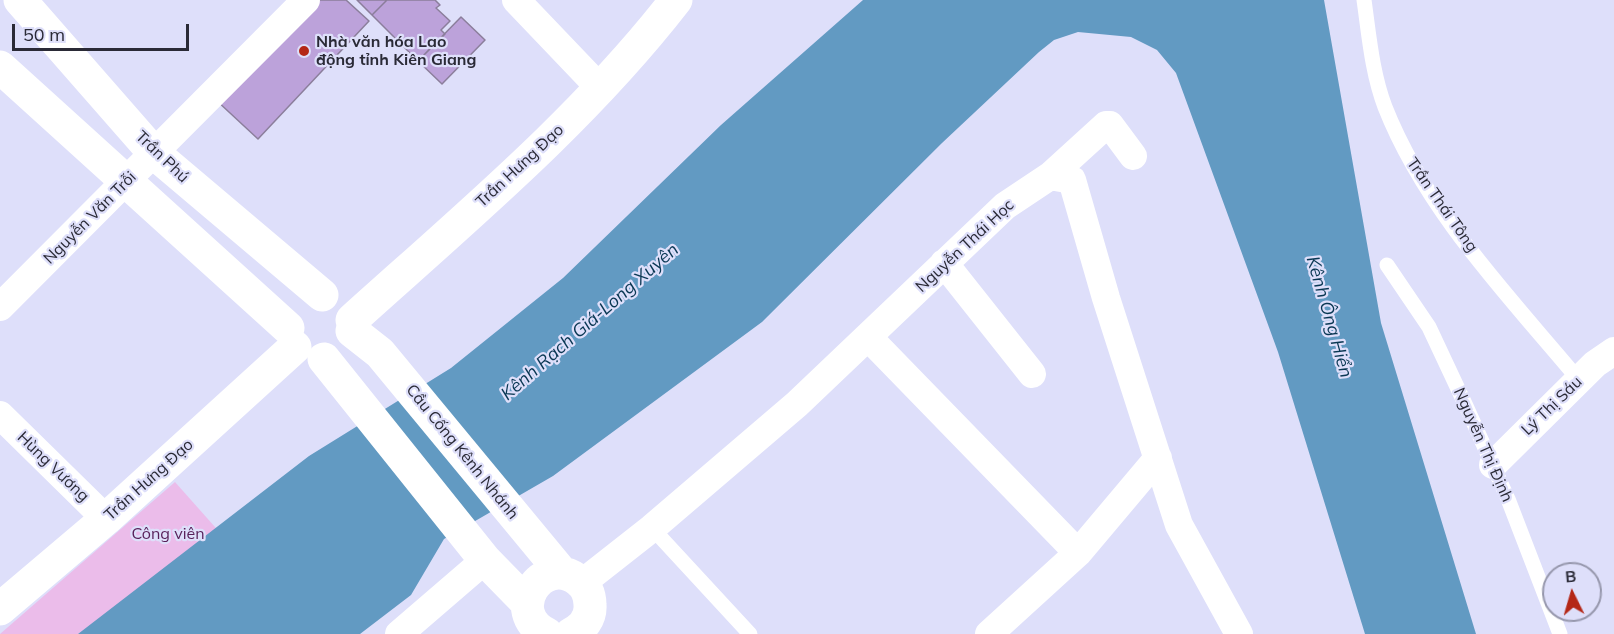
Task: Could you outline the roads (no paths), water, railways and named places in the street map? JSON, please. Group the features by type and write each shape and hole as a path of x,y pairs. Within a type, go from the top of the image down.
{"main road":[{"name":"Trần Phú","path":"20,0 154,153 322,295"},
{"name":"Trần Hưng Đạo","path":"352,326 552,138 600,88 675,0"},
{"path":"0,67 311,353 485,560 527,603"},
{"path":"322,295 341,302 352,326 343,350 311,353 294,308 311,296 322,295"},
{"name":"Cầu Cống Kênh Nhánh","path":"352,326 380,353 562,569"},
{"name":"Trần Hưng Đạo","path":"0,609 106,519 311,353"},
{"path":"562,569 588,591 590,613 569,633 532,623 527,603 529,593 542,578 562,569"}],"street":[{"name":"Nguyễn Văn Trỗi","path":"0,307 306,0"},
{"path":"516,0 600,88"},
{"name":"Nguyễn Thái Học","path":"562,569 652,528 797,404 1005,206 1050,176 1106,125 1110,125 1133,156"},
{"path":"1050,176 1072,180 1106,298 1179,525 1239,634"},
{"path":"944,263 1032,374"},
{"path":"868,336 1078,554"},
{"name":"Lý Thị Sáu","path":"1493,465 1579,380 1614,351"},
{"name":"Hùng Vương","path":"0,415 106,519"},
{"path":"989,634 1078,554 1158,459"},
{"path":"399,634 485,560"}],"lane":[{"name":"Trần Thái Tông","path":"1364,0 1373,61 1384,104 1419,177 1451,224 1579,380"},
{"name":"Nguyễn Thị Định","path":"1387,265 1428,327 1493,465 1560,634"},
{"path":"652,528 750,634"}],"water":[{"path":"863,0 1324,0 1381,323 1476,634 1365,634 1278,352 1176,73 1157,50 1131,37 1078,32 1054,40 1039,52 942,143 762,322 553,476 444,539 411,595 360,634 78,634 309,456 451,368 563,278 721,125"}],"place":[{"name":"Nhà văn hóa Lao động tỉnh Kiên Giang","path":"304,51"}],"water label":[{"name":"Kênh Ông Hiển","path":"1329,317"},
{"name":"Kênh Rạch Giá-Long Xuyên","path":"590,322"}],"park label":[{"name":"Công viên","path":"168,534"}]}
